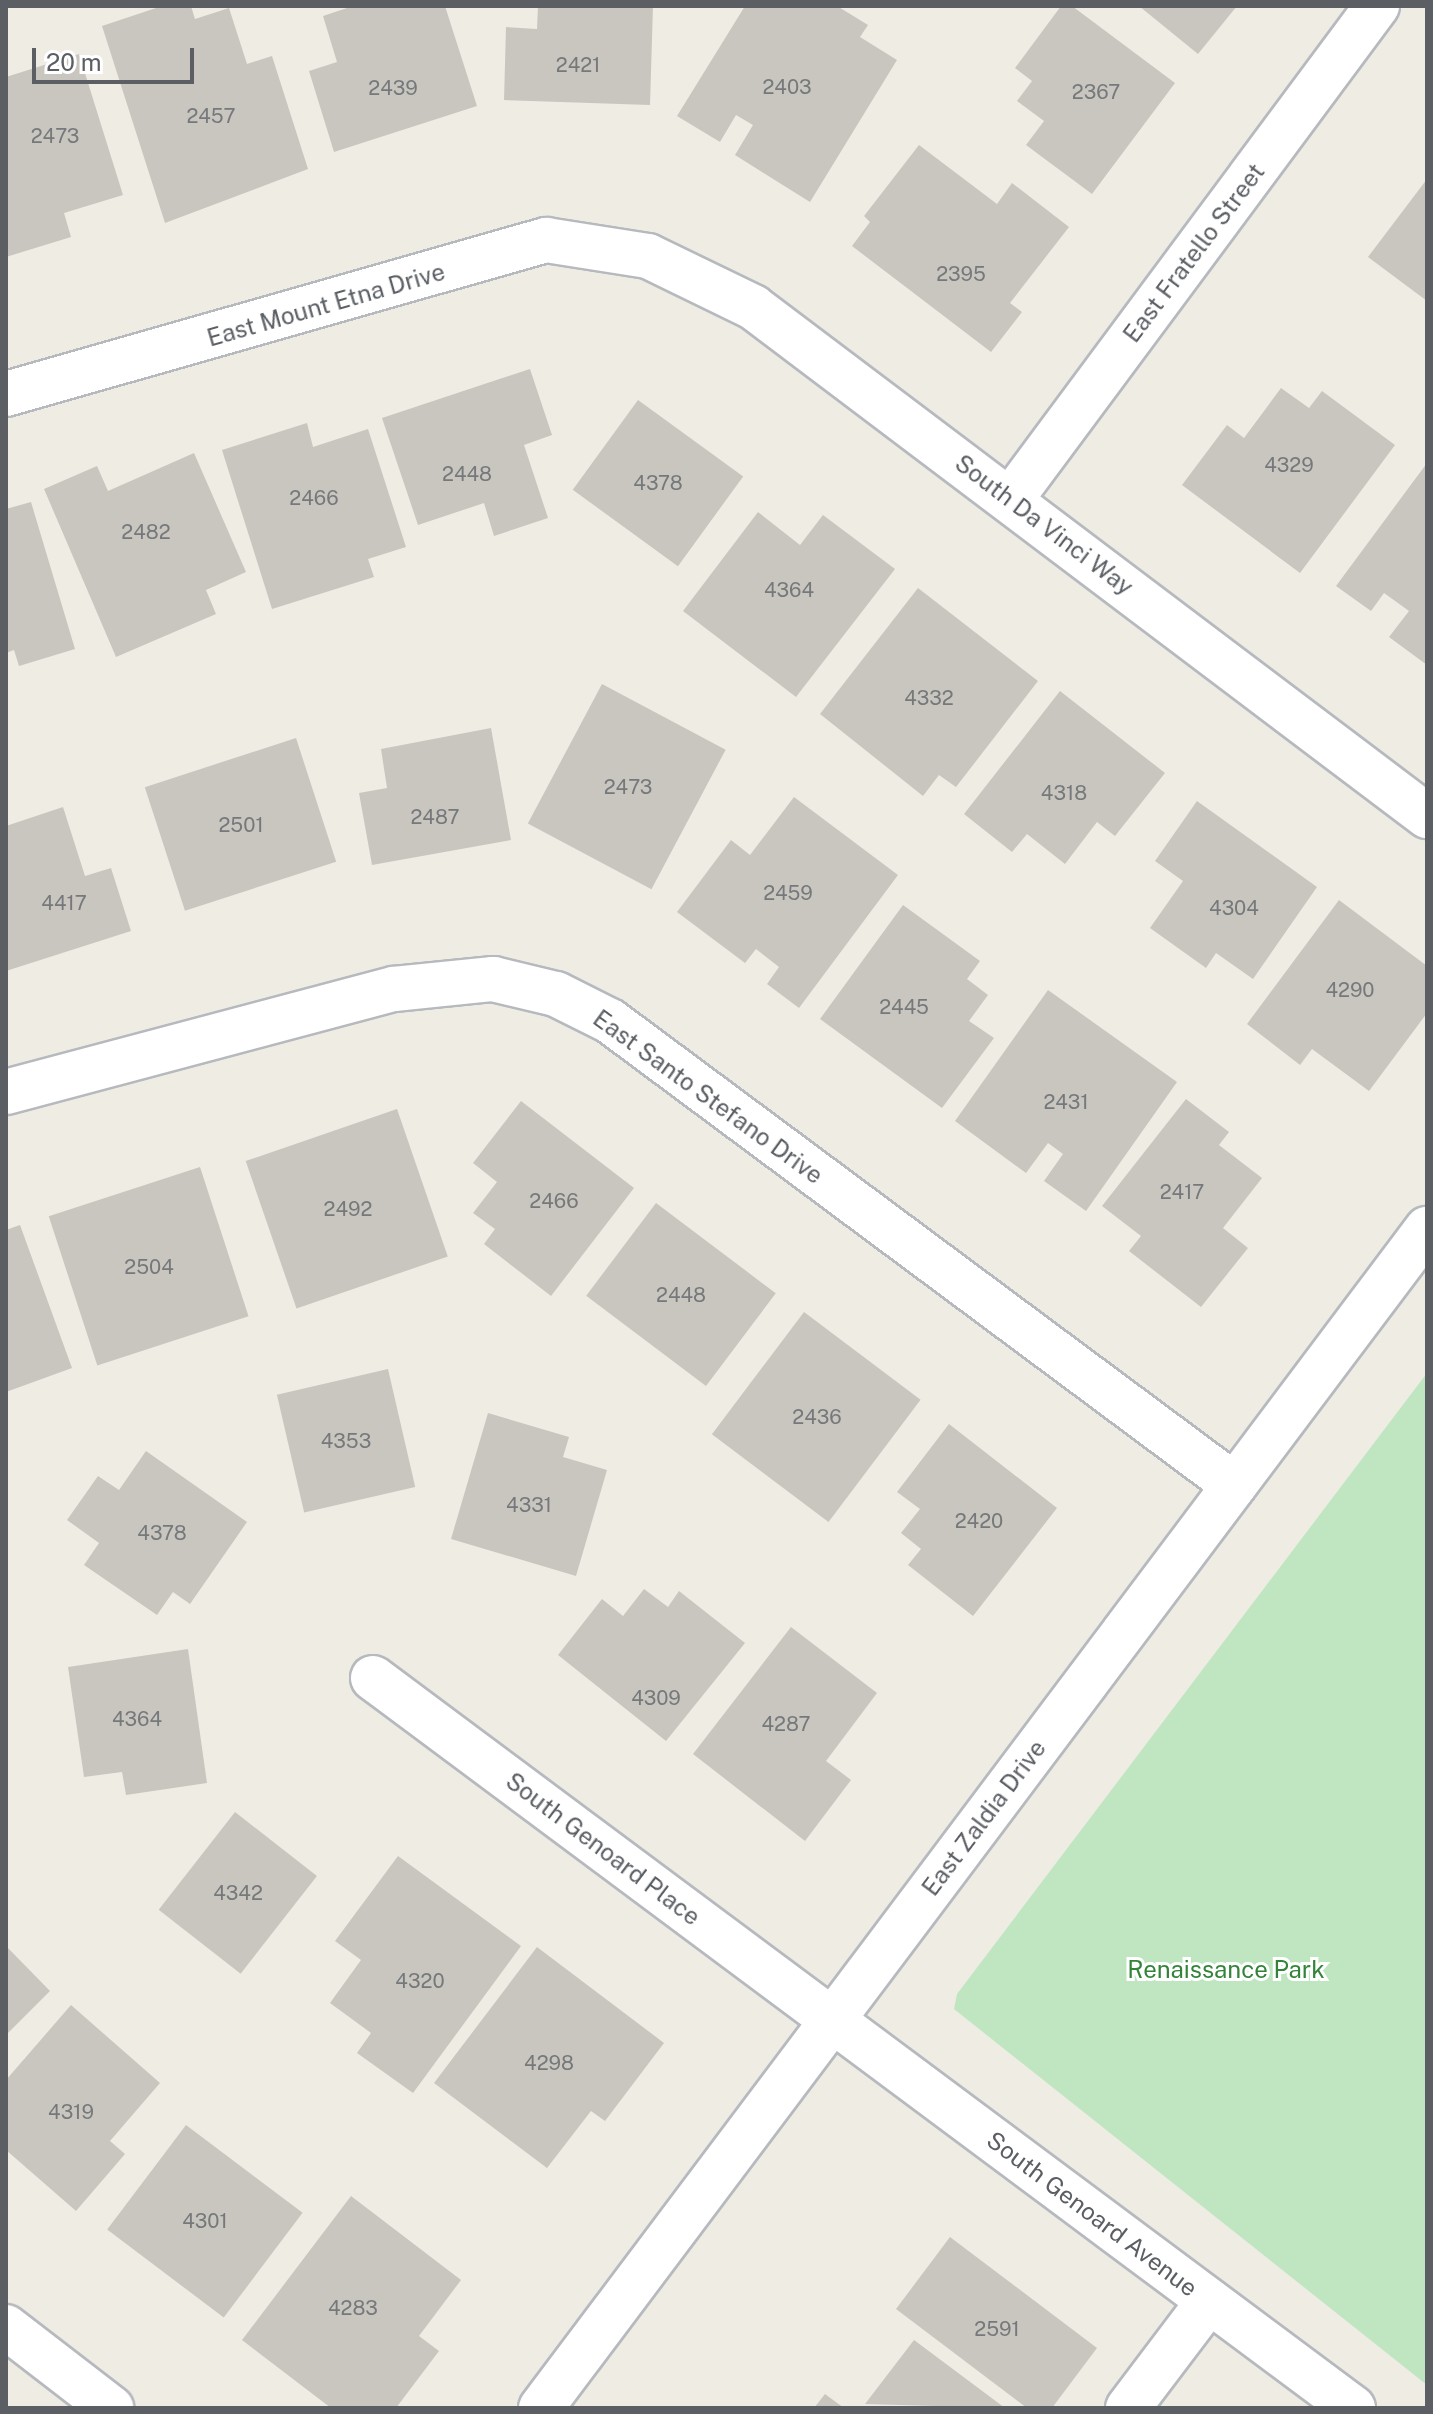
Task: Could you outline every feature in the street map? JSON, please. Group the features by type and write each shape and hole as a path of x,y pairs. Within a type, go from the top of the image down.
{"street":[{"name":"East Fratello Street","path":"1011,499 1377,6"},
{"name":"East Mount Etna Drive","path":"6,394 546,240 648,256"},
{"name":"South Da Vinci Way","path":"648,256 753,307 1427,816"},
{"name":"East Santo Stefano Drive","path":"6,1092 394,989 493,979 556,994 610,1021 1234,1485"},
{"name":"East Zaldia Drive","path":"541,2408 1427,1229"},
{"name":"South Genoard Place","path":"373,1678 832,2020"},
{"name":"South Genoard Avenue","path":"832,2020 1353,2408"},
{"path":"1128,2408 1209,2301"},
{"path":"6,2327 111,2408"}],"green space":[{"name":"Renaissance Park","path":"1427,1373 1427,2385 954,2009 957,1994"}],"building":[{"path":"162,6 191,6 195,19 229,8 247,64 272,56 308,169 165,223 102,26"},
{"path":"353,6 445,6 477,106 334,152 309,71 337,62 323,16"},
{"path":"538,6 653,6 650,105 504,100 506,27 537,29"},
{"path":"745,6 837,6 868,25 860,37 897,60 810,202 735,155 753,125 736,115 720,142 677,116"},
{"path":"1061,6 1072,6 1175,83 1092,194 1026,145 1044,121 1017,101 1032,81 1015,68"},
{"path":"1139,6 1237,6 1198,54"},
{"path":"79,54 123,195 64,213 71,237 6,257 6,77"},
{"path":"919,145 997,204 1012,183 1069,227 1010,303 1022,312 991,352 852,246 870,222 864,216"},
{"path":"1427,179 1427,301 1368,257"},
{"path":"530,369 552,435 524,445 548,518 494,536 484,503 418,525 382,418"},
{"path":"1281,388 1309,408 1322,391 1395,445 1300,573 1182,485 1227,425 1244,438"},
{"path":"638,400 743,476 678,566 573,490"},
{"path":"307,423 313,447 368,429 406,547 368,559 374,577 272,609 222,450"},
{"path":"194,453 246,572 206,590 216,614 116,657 44,489 97,466 108,491"},
{"path":"1427,463 1427,665 1389,637 1409,611 1384,593 1371,611 1336,586"},
{"path":"31,502 75,649 19,666 14,650 6,653 6,509"},
{"path":"758,512 800,545 823,515 895,569 796,697 683,611"},
{"path":"918,588 1038,681 956,787 939,775 923,796 820,714"},
{"path":"602,684 726,750 651,889 528,824"},
{"path":"1060,691 1165,773 1115,836 1097,822 1065,864 1027,834 1012,852 964,814"},
{"path":"491,728 511,840 372,865 359,793 387,788 381,749"},
{"path":"296,738 336,862 185,911 145,787"},
{"path":"794,797 898,875 799,1008 767,984 779,967 756,949 745,963 677,912 731,840 750,855"},
{"path":"1197,801 1317,887 1253,979 1216,953 1206,968 1150,928 1183,881 1155,861"},
{"path":"63,807 85,876 111,868 131,931 6,971 6,826"},
{"path":"1339,900 1427,966 1427,1013 1369,1091 1312,1049 1300,1065 1247,1024"},
{"path":"903,905 980,961 967,979 988,995 969,1021 994,1038 942,1108 820,1019"},
{"path":"1048,990 1177,1082 1086,1211 1044,1181 1063,1154 1048,1143 1026,1173 955,1121"},
{"path":"1186,1099 1229,1132 1219,1145 1262,1178 1223,1228 1248,1248 1201,1307 1129,1251 1141,1236 1102,1206"},
{"path":"521,1101 634,1188 551,1296 484,1244 495,1229 473,1213 497,1182 473,1163"},
{"path":"397,1109 448,1257 297,1309 246,1161"},
{"path":"200,1167 249,1316 97,1365 49,1216"},
{"path":"656,1203 776,1293 706,1386 586,1296"},
{"path":"20,1225 72,1368 6,1392 6,1230"},
{"path":"804,1312 921,1400 829,1522 712,1434"},
{"path":"388,1369 415,1487 304,1513 277,1395"},
{"path":"488,1413 569,1437 563,1457 607,1470 576,1576 451,1539"},
{"path":"949,1424 1057,1508 973,1616 908,1565 921,1549 901,1533 920,1509 897,1492"},
{"path":"146,1451 247,1522 190,1604 173,1592 157,1615 84,1565 99,1543 67,1520 98,1476 119,1490"},
{"path":"644,1589 668,1607 679,1591 745,1643 666,1741 558,1655 602,1599 623,1616"},
{"path":"791,1627 877,1693 826,1761 851,1780 805,1841 693,1754"},
{"path":"188,1649 207,1783 126,1795 122,1772 84,1777 68,1667"},
{"path":"235,1812 317,1876 241,1974 159,1910"},
{"path":"398,1856 521,1946 413,2093 357,2053 371,2033 330,2003 361,1960 335,1941"},
{"path":"6,1946 50,1991 6,2035"},
{"path":"537,1947 664,2043 605,2121 591,2111 547,2168 434,2083"},
{"path":"71,2005 160,2083 110,2141 125,2154 76,2211 6,2150 6,2080"},
{"path":"186,2125 303,2213 224,2317 107,2230"},
{"path":"351,2196 461,2280 419,2336 439,2351 396,2408 331,2408 242,2340"},
{"path":"950,2237 1097,2348 1052,2408 1027,2408 896,2309"},
{"path":"914,2340 1005,2408 865,2404"},
{"path":"825,2394 844,2408 814,2408"}]}
